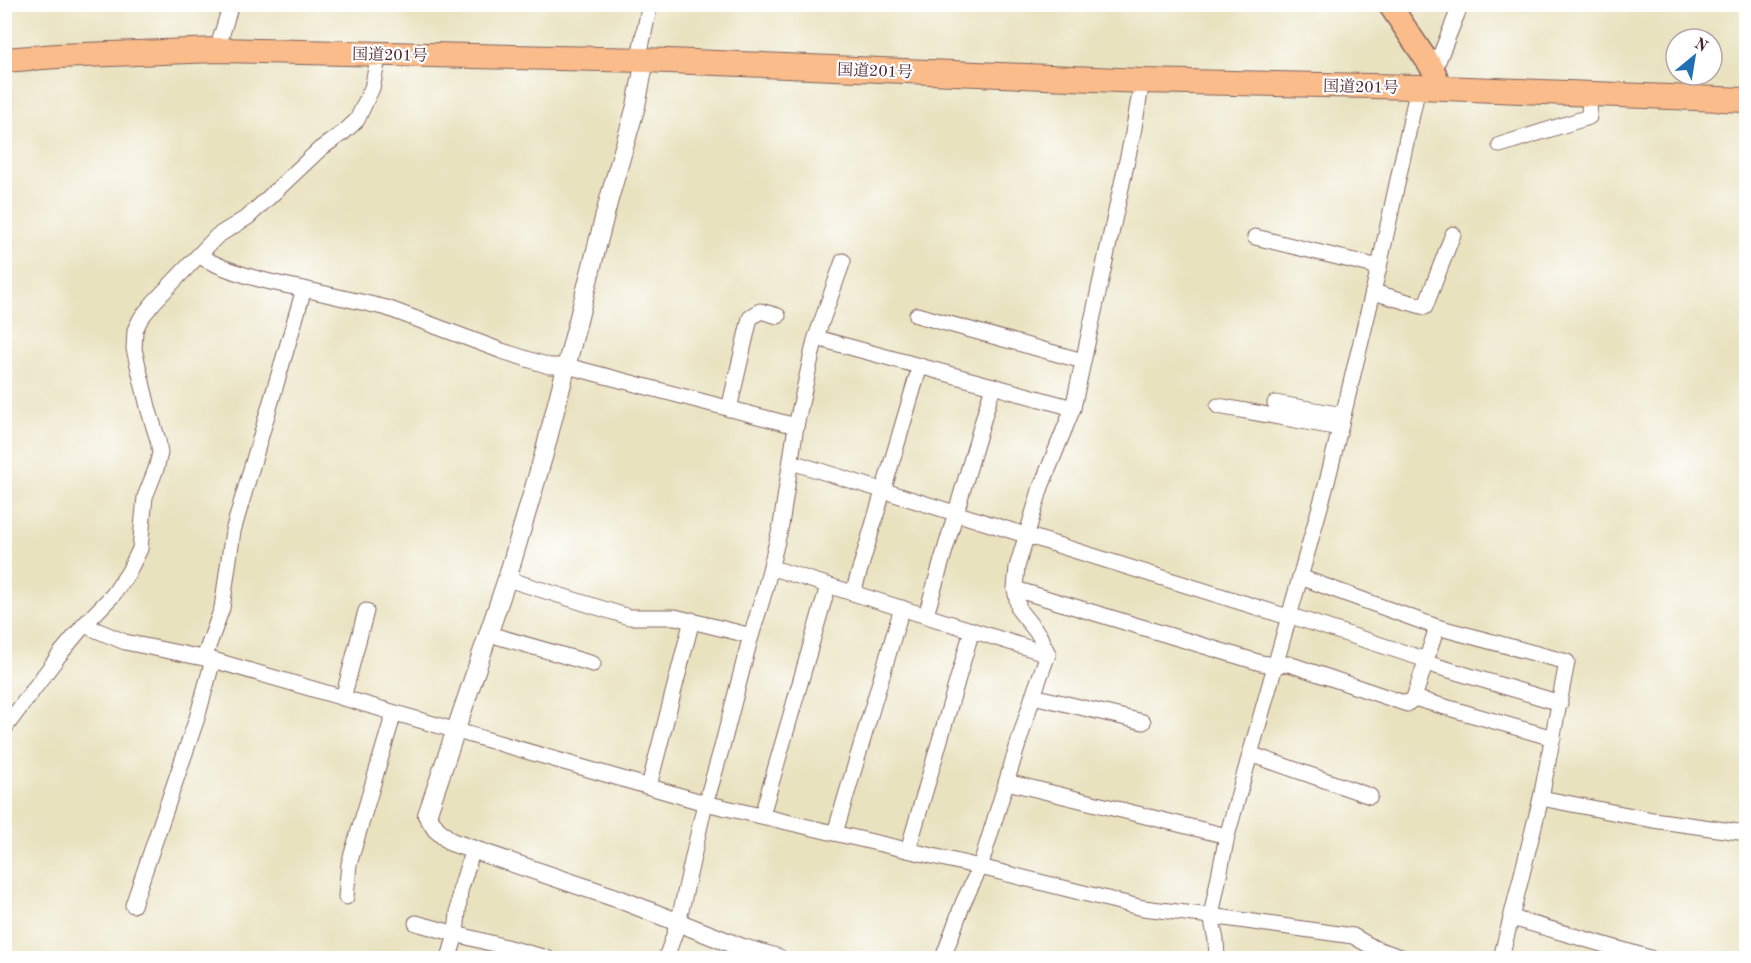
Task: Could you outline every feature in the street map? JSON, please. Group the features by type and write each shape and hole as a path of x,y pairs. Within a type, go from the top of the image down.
{"highway":[{"name":"国道201号","path":"4,60 67,55 217,50 645,60 1142,81 1431,82 1590,94 1746,100"}],"main road":[{"path":"1389,4 1431,82"}],"street":[{"path":"217,50 231,4"},
{"path":"650,4 640,52 645,60 636,106 609,199 544,454 507,579 427,815 436,829 451,842 619,899 678,924 778,958"},
{"path":"1217,958 1211,916 1227,836 1342,422 1379,267 1431,82 1461,4"},
{"path":"4,729 60,654 113,595 140,549 145,497 160,453 134,349 135,330 141,318 217,236 248,217 320,149 345,132 357,120 372,88 380,54"},
{"path":"943,958 963,903 980,867 1048,654 1039,635 1019,610 1015,589 1017,567 1041,487 1073,408 1131,144 1142,81"},
{"path":"1500,145 1589,117 1590,94"},
{"path":"1373,292 1425,307 1453,234"},
{"path":"1255,237 1379,267"},
{"path":"199,256 220,268 261,281 387,308 549,366 567,366 796,426"},
{"path":"666,958 678,924 707,797 781,525 796,426 815,340 843,261"},
{"path":"133,905 197,718 208,659 224,601 233,531 304,289"},
{"path":"729,409 750,318 760,311 778,316"},
{"path":"917,315 1083,360"},
{"path":"824,340 1073,408"},
{"path":"853,592 920,366"},
{"path":"926,615 993,386"},
{"path":"1275,403 1342,422"},
{"path":"1218,406 1342,422"},
{"path":"798,464 1560,703"},
{"path":"779,570 1048,654"},
{"path":"1299,577 1437,627 1568,662 1541,798 1501,958"},
{"path":"507,579 629,617 675,617 744,634"},
{"path":"762,815 828,586"},
{"path":"1015,589 1261,663 1289,664 1407,704 1414,698 1437,627"},
{"path":"835,833 902,608"},
{"path":"343,698 366,611"},
{"path":"649,786 692,620"},
{"path":"84,625 125,642 208,659 649,786 707,797 762,815 1143,908 1353,936 1374,948 1404,958"},
{"path":"908,850 972,630"},
{"path":"489,634 592,664"},
{"path":"1033,696 1143,722"},
{"path":"1414,698 1553,738"},
{"path":"346,897 349,864 394,713"},
{"path":"1250,754 1370,796"},
{"path":"1007,782 1227,836"},
{"path":"1541,798 1653,819 1746,833"},
{"path":"449,958 456,934 460,891 473,849"},
{"path":"1512,918 1650,958"},
{"path":"416,923 547,958"}]}
